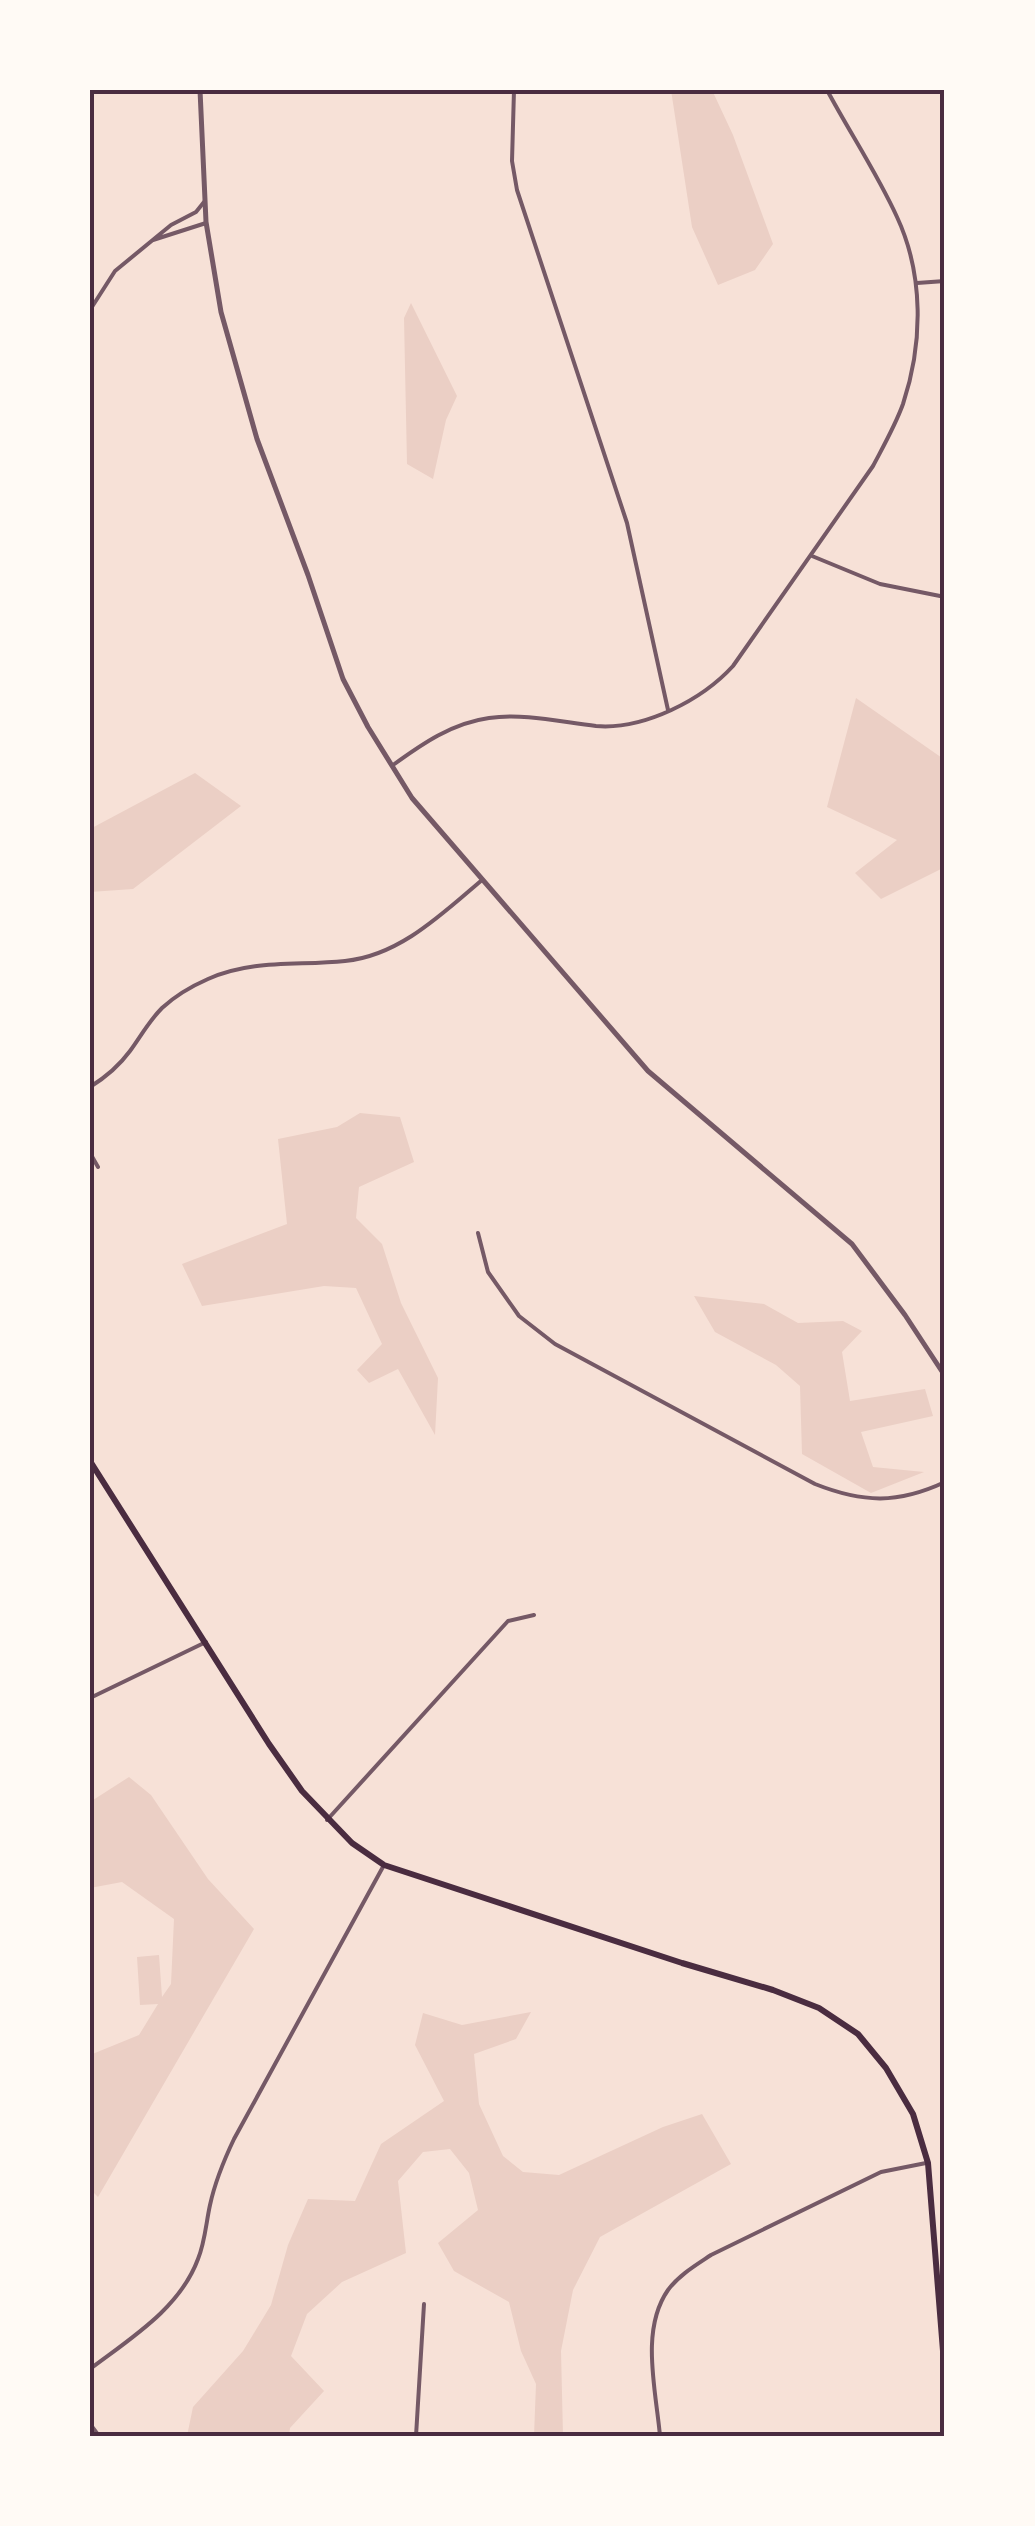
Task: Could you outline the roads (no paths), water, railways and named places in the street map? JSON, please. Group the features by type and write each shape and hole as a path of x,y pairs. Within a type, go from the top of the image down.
{"main road":[{"path":"90,1461 269,1744 302,1791 352,1843 384,1865 773,1990 819,2008 858,2034 886,2068 913,2114 928,2163 945,2376"}],"street":[{"path":"200,90 206,222 220,312 257,439 343,679 392,765 412,798 652,1076 852,1244 945,1376"},
{"path":"514,90 512,161 517,190 627,523 668,710"},
{"path":"392,765 456,726 488,718 520,717 602,726 634,722 696,698 734,666 873,466 892,432 913,366 917,283 899,221 827,90"},
{"path":"90,310 115,271 171,225 196,212 206,199"},
{"path":"148,242 206,222"},
{"path":"917,283 945,281"},
{"path":"812,556 880,584 945,597"},
{"path":"90,1086 110,1074 163,1007 210,978 276,962 347,962 379,954 425,927 482,880"},
{"path":"90,1153 98,1167"},
{"path":"478,1233 488,1272 520,1316 555,1344 815,1484 844,1496 873,1499 905,1497 945,1482"},
{"path":"328,1820 508,1622 534,1616"},
{"path":"90,1698 206,1642"},
{"path":"90,2369 155,2318 190,2278 200,2255 220,2170 234,2139 384,1865"},
{"path":"660,2436 652,2330 668,2290 686,2271 881,2172 928,2163"},
{"path":"416,2436 424,2304"},
{"path":"90,2424 98,2436"}]}
